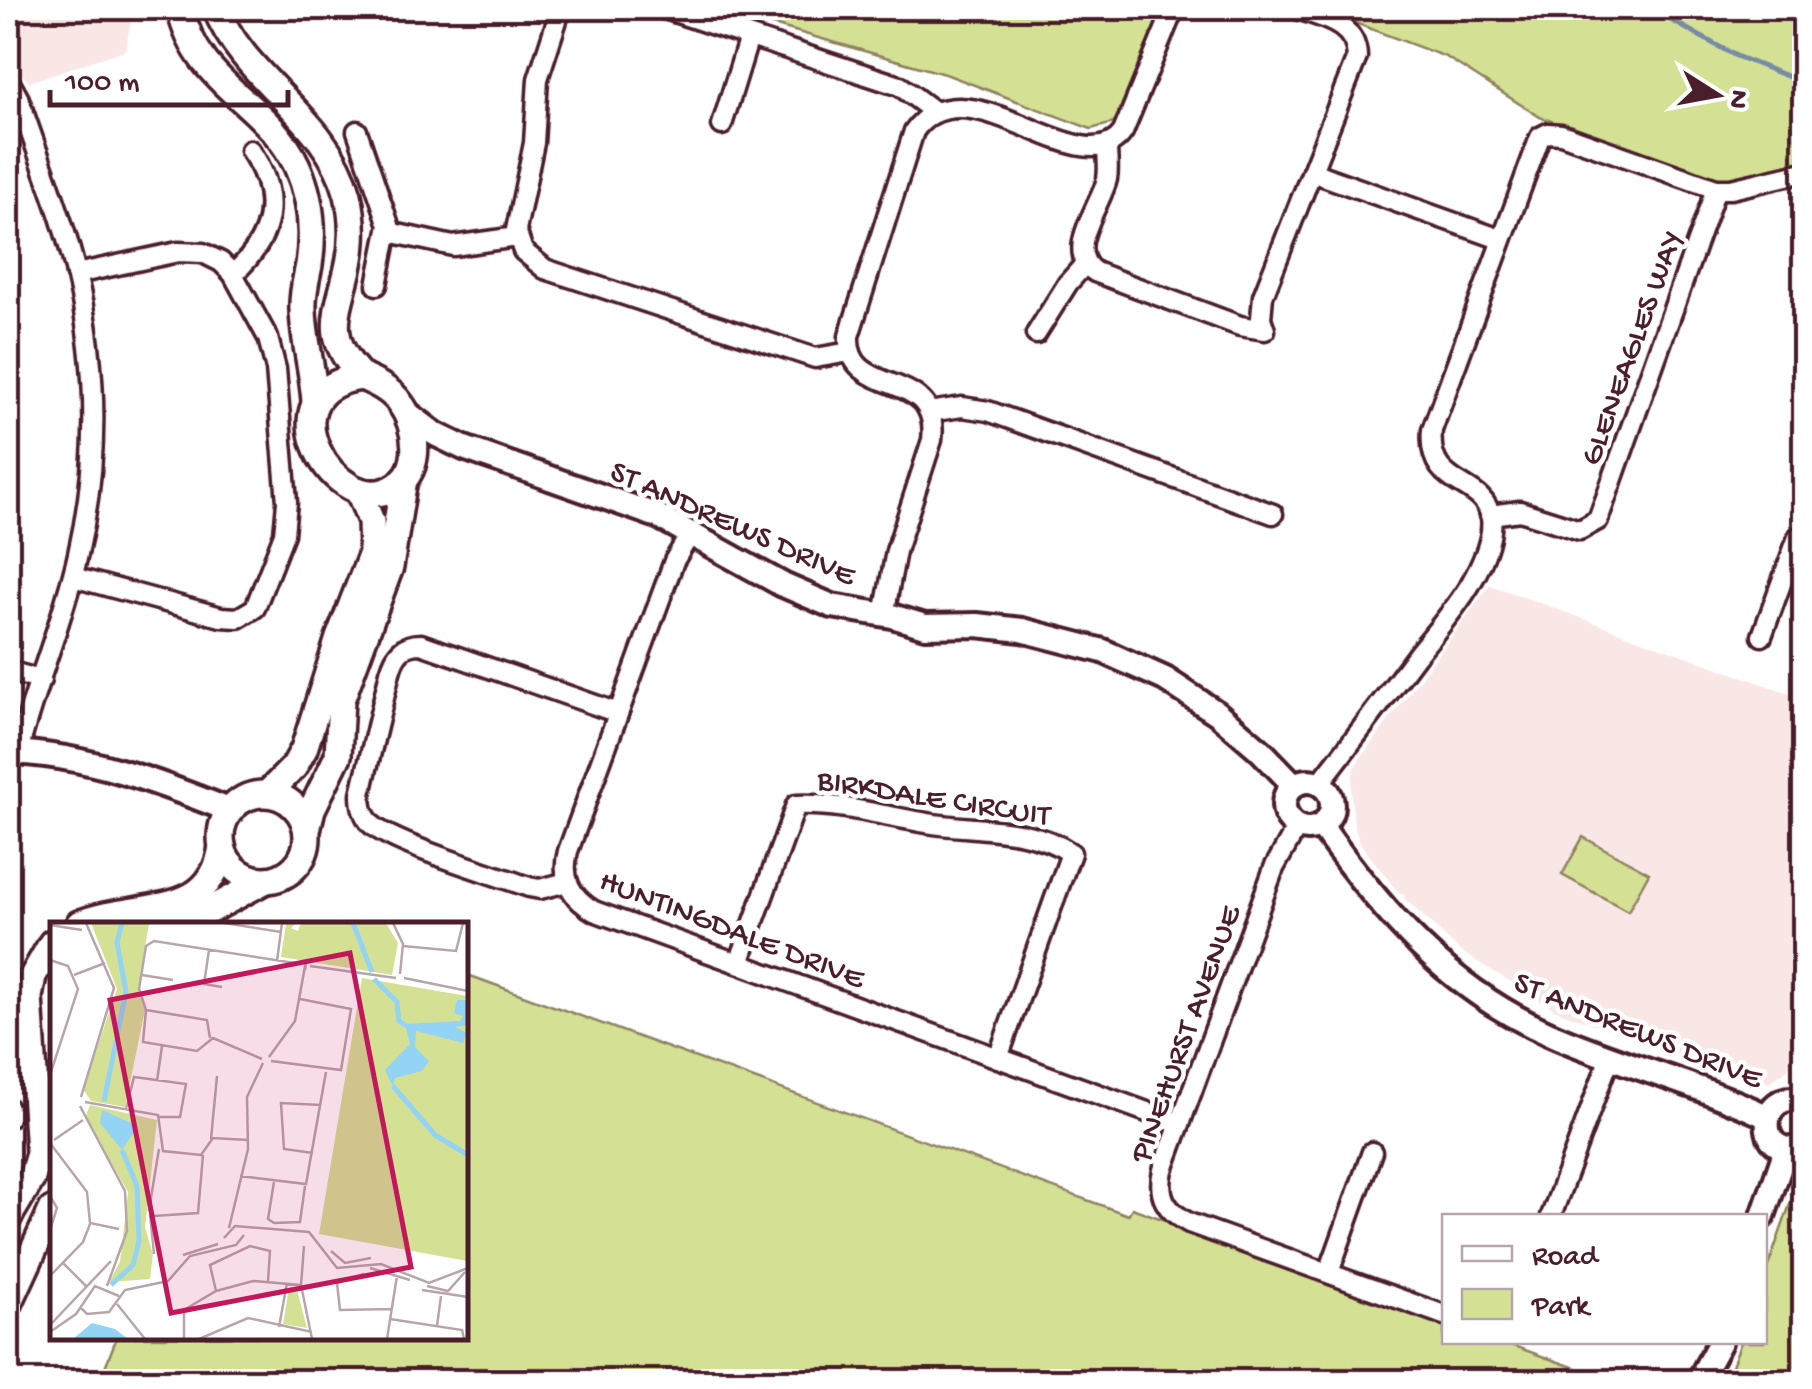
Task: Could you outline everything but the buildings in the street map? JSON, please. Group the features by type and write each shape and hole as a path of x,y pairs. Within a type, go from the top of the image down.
{"main road":[{"path":"180,8 202,60 225,87 274,131 304,184 312,234 302,306 315,402 311,426 316,447 332,471 359,492 371,521 372,552 338,638 304,749 294,767 268,794"},
{"path":"216,8 246,59 320,137 343,181 350,209 352,249 336,311 336,333 344,355 362,377 385,388 406,412 415,442 390,567 342,700 338,756 312,809 306,846 296,867 276,880 240,875 226,859 222,846"},
{"path":"315,402 330,386 362,377"},
{"path":"359,492 387,490 408,472"},
{"path":"87,922 190,898 203,890 215,875 223,821 229,810 246,797 268,794 290,802 299,811 307,830"},
{"path":"177,922 216,908 264,881"},
{"path":"8,1218 32,1178 39,1153 29,997 32,976 50,946"},
{"path":"8,1306 50,1214"}],"street":[{"path":"561,8 536,88 534,143 516,222 517,237 528,258 546,269 815,358 850,352"},
{"path":"662,8 900,86 932,110"},
{"path":"884,615 896,550 932,440 929,412 916,394 861,369 850,352 851,328 914,130 932,110 945,106 969,108 1081,146 1107,147 1123,132 1174,8"},
{"path":"1107,147 1107,177 1082,247 1085,264 1095,272 1240,326 1265,330 1261,318 1264,296 1357,50 1352,35 1344,28 1295,8"},
{"path":"722,125 749,37"},
{"path":"8,78 19,99 76,274 91,364 94,424 89,492 73,577 41,680 13,752 114,769 229,810"},
{"path":"357,132 387,215 389,232 377,286"},
{"path":"1319,784 1469,586 1491,534 1490,515 1480,497 1445,474 1434,455 1431,436 1540,137 1561,134 1716,189 1804,172"},
{"path":"233,274 256,251 268,220 267,184 250,150"},
{"path":"1312,172 1500,240"},
{"name":"GLENEAGLES WAY","path":"1490,515 1520,511 1580,530 1598,526 1716,189"},
{"path":"389,232 453,246 517,237"},
{"path":"73,577 227,618 244,616 259,602 282,543 287,513 276,369 264,328 233,274 214,258 191,251 76,274"},
{"path":"1036,334 1070,280 1085,264"},
{"path":"929,412 962,407 988,410 1273,514"},
{"name":"ST ANDREWS DRIVE","path":"406,412 435,434 464,448 629,505 817,600 846,610 925,626 977,625 1022,630 1114,656 1174,684 1217,713 1247,737 1294,786"},
{"path":"408,472 436,448 464,448"},
{"name":"HUNTINGDALE DRIVE","path":"691,533 674,561 568,851 567,882 578,900 594,910 738,964 1180,1124"},
{"path":"1762,636 1798,537 1804,540"},
{"path":"567,882 540,889 529,887 388,834 367,819 361,794 394,658 403,648 421,644 618,712"},
{"path":"8,670 41,680"},
{"path":"1306,781 1319,784 1332,800 1330,815 1321,826 1305,830 1287,817 1284,804 1294,786 1306,781"},
{"name":"BIRKDALE CIRCUIT","path":"738,964 796,805 875,812 1055,842 1071,852 998,1058"},
{"name":"ST ANDREWS DRIVE","path":"1321,826 1382,908 1448,972 1512,1016 1610,1057 1734,1100 1768,1117"},
{"name":"PINEHURST AVENUE","path":"1297,827 1274,868 1161,1177 1161,1193 1171,1213 1188,1223 1442,1314"},
{"path":"1552,1214 1610,1057"},
{"path":"1764,1214 1795,1148 1774,1142 1768,1117 1779,1102 1804,1101"},
{"path":"8,1108 8,1118"},
{"path":"1329,1272 1372,1152"},
{"path":"1698,1382 1719,1344"}],"shaded area":[{"path":"8,8 134,8 125,50 29,82 8,58"},
{"path":"1490,585 1804,699 1804,1023 1788,1069 1768,1083 1744,1079 1556,1010 1460,951 1404,898 1405,894 1398,892 1361,844 1354,826 1354,767"}],"green space":[{"path":"714,8 1162,8 1114,123 1091,129 948,75"},
{"path":"1315,8 1783,8 1804,20 1804,168 1718,182 1540,117 1446,57"},
{"path":"1583,837 1649,873 1628,911 1562,875"},
{"path":"468,975 1128,1215 1132,1208 1442,1320 1442,1344 1508,1344 1613,1381 99,1382 116,1339 468,1339"},
{"path":"1804,1175 1804,1381 1726,1381 1740,1344 1767,1344 1767,1269 1800,1176"}],"waterway":[{"path":"1649,8 1736,56 1804,83"}]}
